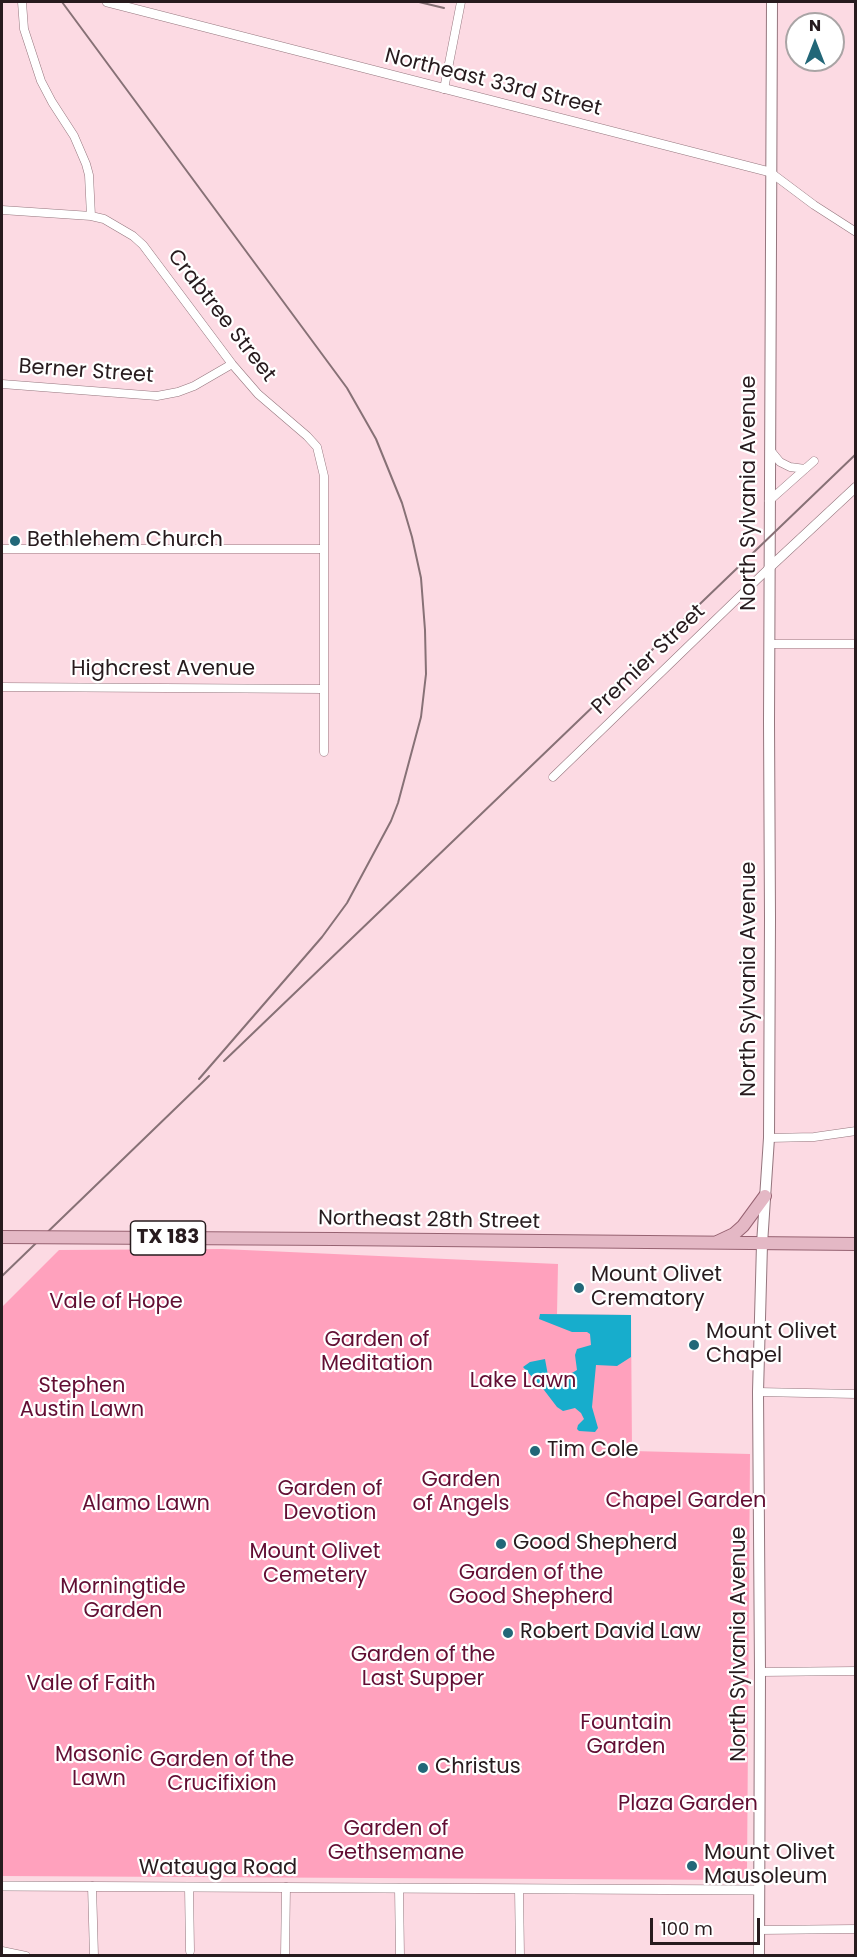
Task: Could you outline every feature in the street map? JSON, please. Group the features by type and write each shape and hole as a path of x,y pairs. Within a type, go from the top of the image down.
{"main road":[{"name":"North Sylvania Avenue","path":"759,1956 758,1392 762,1244 769,1138 769,447 772,2"},
{"path":"713,1244 734,1234 743,1226 765,1196"},
{"name":"Northeast 28th Street","path":"2,1237 855,1244"}],"street":[{"path":"22,2 24,29 41,81 51,102 74,136 86,164 92,216"},
{"name":"Northeast 33rd Street","path":"106,2 770,172 814,206 855,232"},
{"path":"444,89 460,2"},
{"name":"Crabtree Street","path":"2,210 92,216 104,219 123,229 143,245 232,364 258,394 317,447 324,476 324,752"},
{"name":"Berner Street","path":"2,384 157,396 194,386 232,364"},
{"path":"769,447 780,462 790,467 805,469"},
{"path":"769,501 814,461"},
{"path":"770,568 855,487"},
{"path":"2,549 324,549"},
{"name":"Premier Street","path":"553,777 770,568"},
{"path":"770,644 855,644"},
{"name":"Highcrest Avenue","path":"2,687 324,689"},
{"path":"769,1138 814,1137 855,1131"},
{"path":"758,1392 855,1394"},
{"path":"760,1672 855,1671"},
{"name":"Watauga Road","path":"2,1886 759,1890"},
{"path":"92,1886 94,1956"},
{"path":"189,1887 190,1951"},
{"path":"285,1956 286,1887"},
{"path":"399,1888 400,1956"},
{"path":"519,1889 520,1956"},
{"path":"759,1930 855,1929"},
{"path":"2,1951 26,1956"}],"green space":[{"name":"Mount Olivet Cemetery","path":"222,1249 558,1264 557,1314 631,1315 632,1451 750,1454 747,1874 741,1880 2,1876 2,1307 59,1250"}],"water":[{"path":"540,1314 631,1315 631,1357 617,1366 596,1365 592,1407 598,1428 595,1432 579,1431 578,1425 584,1419 581,1413 575,1408 563,1411 557,1407 523,1367 530,1362 545,1359 549,1381 553,1384 577,1370 575,1355 577,1349 591,1345 590,1334 587,1332 572,1332 539,1319"}],"railway":[{"path":"62,2 347,388 376,439 402,503 421,578 426,674 421,717 391,821 347,903 322,937 199,1079"},
{"path":"419,2 444,8"},
{"path":"224,1061 856,454"},
{"path":"2,1276 209,1076"}],"place":[{"name":"Bethlehem Church","path":"15,541"},
{"name":"Mount Olivet Crematory","path":"579,1288"},
{"name":"Mount Olivet Chapel","path":"694,1345"},
{"name":"Tim Cole","path":"535,1451"},
{"name":"Good Shepherd","path":"501,1544"},
{"name":"Robert David Law","path":"508,1633"},
{"name":"Christus","path":"423,1768"},
{"name":"Mount Olivet Mausoleum","path":"692,1866"}],"park label":[{"name":"Vale of Hope","path":"116,1303"},
{"name":"Garden of Meditation","path":"377,1353"},
{"name":"Lake Lawn","path":"523,1382"},
{"name":"Stephen Austin Lawn","path":"82,1399"},
{"name":"Garden of Angels","path":"461,1493"},
{"name":"Garden of Devotion","path":"330,1502"},
{"name":"Chapel Garden","path":"686,1502"},
{"name":"Alamo Lawn","path":"146,1505"},
{"name":"Garden of the Good Shepherd","path":"531,1586"},
{"name":"Morningtide Garden","path":"123,1600"},
{"name":"Garden of the Last Supper","path":"423,1668"},
{"name":"Vale of Faith","path":"91,1685"},
{"name":"Fountain Garden","path":"626,1736"},
{"name":"Masonic Lawn","path":"99,1768"},
{"name":"Garden of the Crucifixion","path":"222,1773"},
{"name":"Plaza Garden","path":"688,1805"},
{"name":"Garden of Gethsemane","path":"396,1842"}]}
